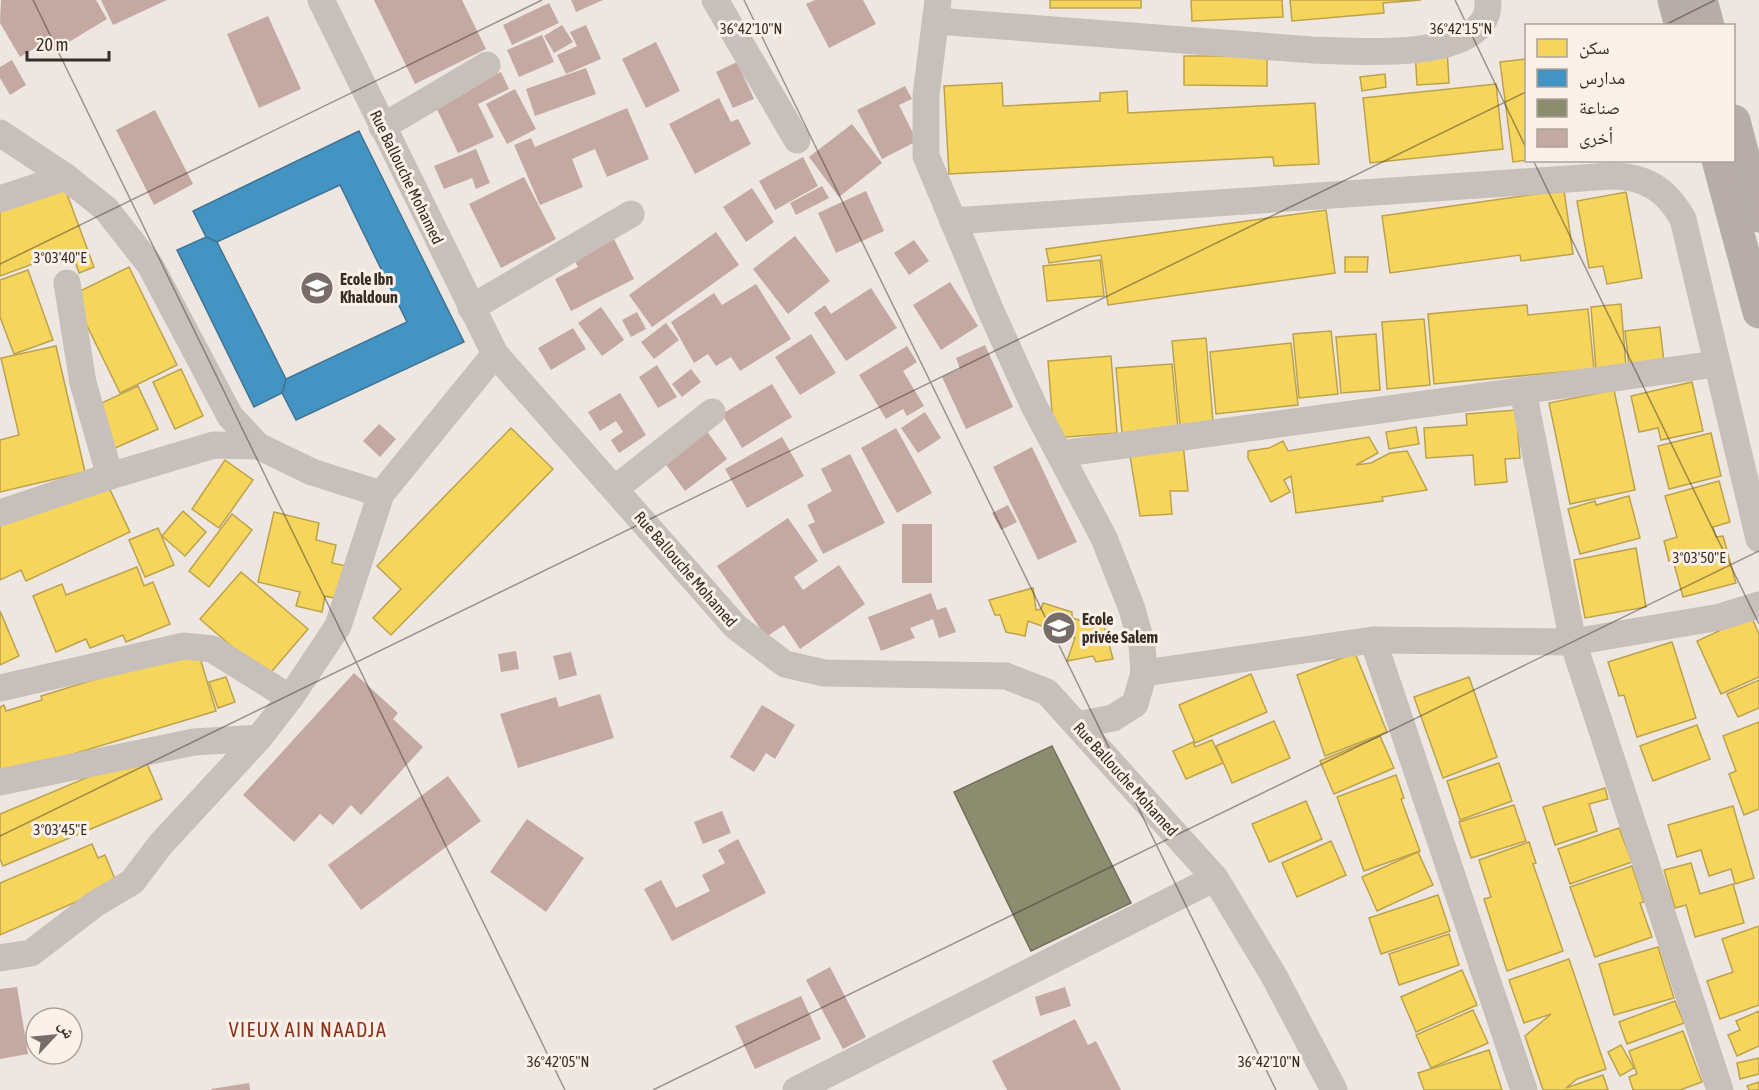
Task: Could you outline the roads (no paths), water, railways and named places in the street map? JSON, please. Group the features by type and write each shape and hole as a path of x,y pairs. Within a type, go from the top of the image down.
{"main road":[{"path":"1674,0 1680,24"},
{"path":"1701,0 1707,24"},
{"path":"1735,125 1759,216"},
{"path":"1719,162 1759,312"}],"street":[{"name":"Rue Ballouche Mohamed","path":"321,0 495,354 616,488 736,627 785,664 824,673 1005,676 1047,692 1215,878 1274,976 1334,1090"},
{"path":"715,0 797,140"},
{"path":"1077,725 1113,718 1135,704 1144,673 1142,645 1128,598 1104,538 1034,406 926,156 926,95 937,11 1313,50 1370,52 1439,46 1456,42 1475,30 1485,18 1488,0"},
{"path":"382,127 487,65"},
{"path":"0,133 66,177 106,209 150,265 230,416 258,446 312,472 381,494"},
{"path":"953,221 1629,176 1646,181 1662,190 1683,219 1759,538"},
{"path":"0,199 66,177"},
{"path":"471,309 631,214"},
{"path":"67,283 83,383 110,476"},
{"path":"0,958 31,953 95,904 132,882 161,844 259,738 290,698 338,626 381,494 495,354"},
{"path":"1060,454 1716,364"},
{"path":"1523,391 1573,642 1720,1090"},
{"path":"616,488 712,412"},
{"path":"0,513 110,476 214,445 258,446"},
{"path":"1144,673 1373,640 1573,642 1709,620 1759,605"},
{"path":"1373,640 1524,1090"},
{"path":"0,688 184,646 212,649 290,698"},
{"path":"0,782 194,742 259,738"},
{"path":"796,1090 1215,878"}],"place":[{"name":"Ecole Ibn Khaldoun","path":"317,288"},
{"name":"Ecole privée Salem","path":"1059,628"}],"district":[{"name":"VIEUX AIN NAADJA","path":"308,1030"}]}
